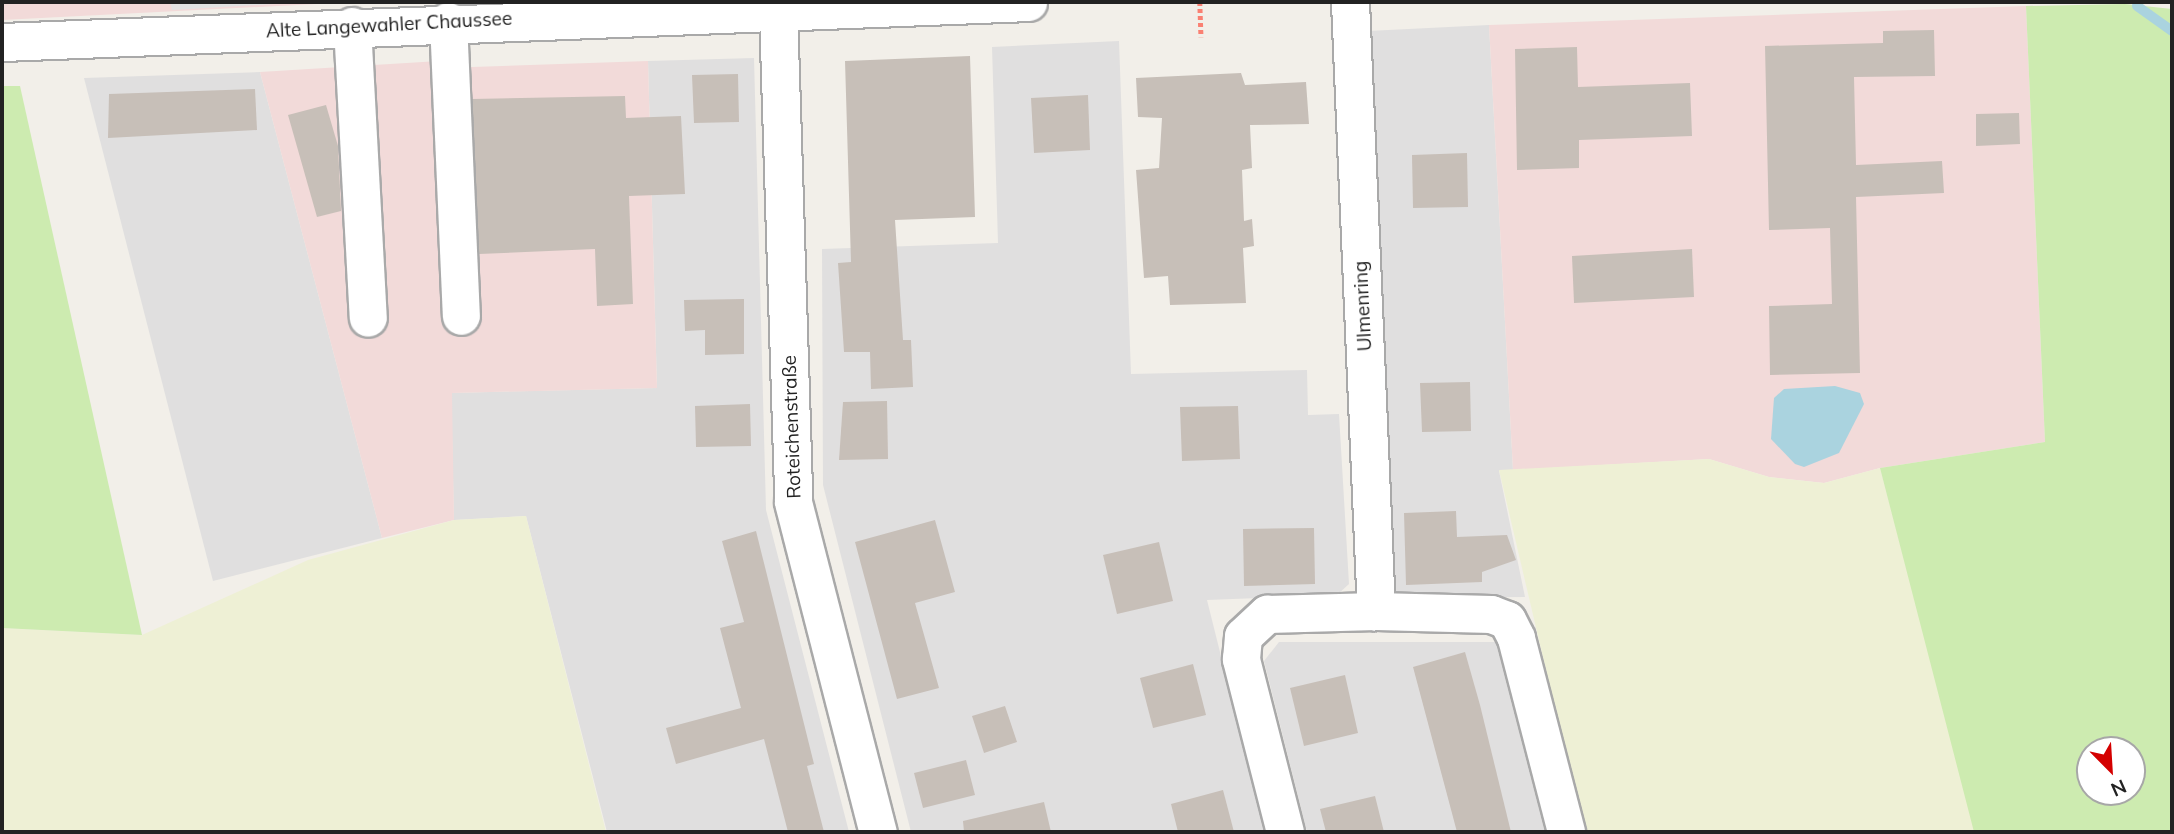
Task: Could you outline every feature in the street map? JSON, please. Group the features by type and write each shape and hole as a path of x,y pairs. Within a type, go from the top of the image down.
{"street":[{"name":"Alte Langewahler Chaussee","path":"2,42 448,21 1028,2"},
{"name":"Ulmenring","path":"1350,2 1376,611"},
{"name":"Roteichenstraße","path":"778,12 793,502 878,832"},
{"path":"448,21 461,316"},
{"path":"352,26 368,318"},
{"path":"1285,832 1241,659 1243,636 1267,614 1376,611 1491,614 1507,620 1516,638 1566,832"}],"path":[{"path":"1200,2 1201,37"}],"shaded area":[{"path":"2,2 356,2 2,20"},
{"path":"170,2 307,2 172,10"},
{"path":"2026,6 2045,442 1880,468 1824,483 1769,477 1709,459 1513,470 1489,25"},
{"path":"1489,25 1513,470 1499,471 1525,597 1398,598 1384,584 1368,31"},
{"path":"1119,41 1131,374 1307,370 1308,415 1339,414 1349,584 1337,595 1207,600 1265,832 911,832 823,485 822,249 998,243 992,47"},
{"path":"754,58 766,510 849,832 607,832 526,516 454,520 451,393 657,388 648,61"},
{"path":"439,61 442,68 648,61 657,388 452,393 454,520 382,538 260,72"},
{"path":"260,72 382,538 213,581 84,78"},
{"path":"1279,642 1496,642 1545,832 1307,832 1264,661"}],"green space":[{"path":"2125,4 2172,9 2172,832 1974,832 1880,468 2045,442 2026,6"},
{"path":"2,86 20,86 142,635 2,628"},
{"path":"1709,459 1769,477 1824,483 1880,468 1976,832 1584,832 1499,470"},
{"path":"526,516 606,832 2,832 2,628 142,635 308,560 454,520"}],"water":[{"path":"1835,386 1860,393 1864,404 1839,453 1804,467 1795,464 1771,439 1774,398 1784,389"}],"building":[{"path":"1934,30 1935,76 1854,77 1856,165 1942,161 1944,193 1856,197 1860,373 1770,375 1769,306 1832,304 1830,228 1769,230 1765,46 1883,43 1883,31"},
{"path":"1577,47 1578,87 1690,83 1692,136 1579,140 1579,168 1517,170 1515,49"},
{"path":"970,56 975,217 895,220 903,340 911,340 913,387 871,389 870,352 844,352 838,263 851,262 845,61"},
{"path":"1241,73 1245,85 1306,82 1309,124 1250,125 1252,168 1242,170 1244,221 1252,219 1254,246 1243,248 1246,303 1170,305 1168,276 1144,278 1136,170 1159,168 1162,118 1138,117 1136,78"},
{"path":"738,74 739,122 694,123 692,75"},
{"path":"255,89 257,130 108,138 109,94"},
{"path":"1088,95 1090,150 1034,153 1031,98"},
{"path":"625,96 626,118 681,116 685,194 629,196 633,304 597,306 595,249 479,254 472,99"},
{"path":"326,105 338,146 341,211 317,217 288,115"},
{"path":"2019,113 2020,144 1976,146 1976,114"},
{"path":"1467,153 1468,207 1413,208 1412,155"},
{"path":"1692,249 1694,297 1574,303 1572,256"},
{"path":"744,299 744,354 705,355 705,330 685,331 684,300"},
{"path":"1470,382 1471,431 1422,432 1420,383"},
{"path":"887,401 888,459 839,460 843,402"},
{"path":"750,404 751,446 696,447 695,406"},
{"path":"1238,406 1240,459 1182,461 1180,407"},
{"path":"1456,511 1457,537 1507,535 1516,560 1482,572 1482,582 1406,585 1404,513"},
{"path":"935,520 955,592 915,603 939,688 897,699 855,542"},
{"path":"1314,528 1315,584 1244,586 1243,529"},
{"path":"756,531 814,764 807,766 824,832 788,832 764,739 676,764 666,728 741,708 720,628 744,622 722,541"},
{"path":"1159,542 1173,601 1117,614 1103,555"},
{"path":"1465,652 1511,832 1457,832 1413,667"},
{"path":"1193,664 1206,715 1153,728 1140,678"},
{"path":"1345,675 1358,733 1304,746 1290,688"},
{"path":"1005,706 1017,742 984,753 972,716"},
{"path":"966,760 975,795 923,808 914,773"},
{"path":"1223,790 1234,832 1178,832 1171,804"},
{"path":"1375,796 1384,832 1326,832 1320,809"},
{"path":"1044,802 1051,832 964,832 963,821"}],"waterway":[{"path":"2137,6 2172,31"}]}
